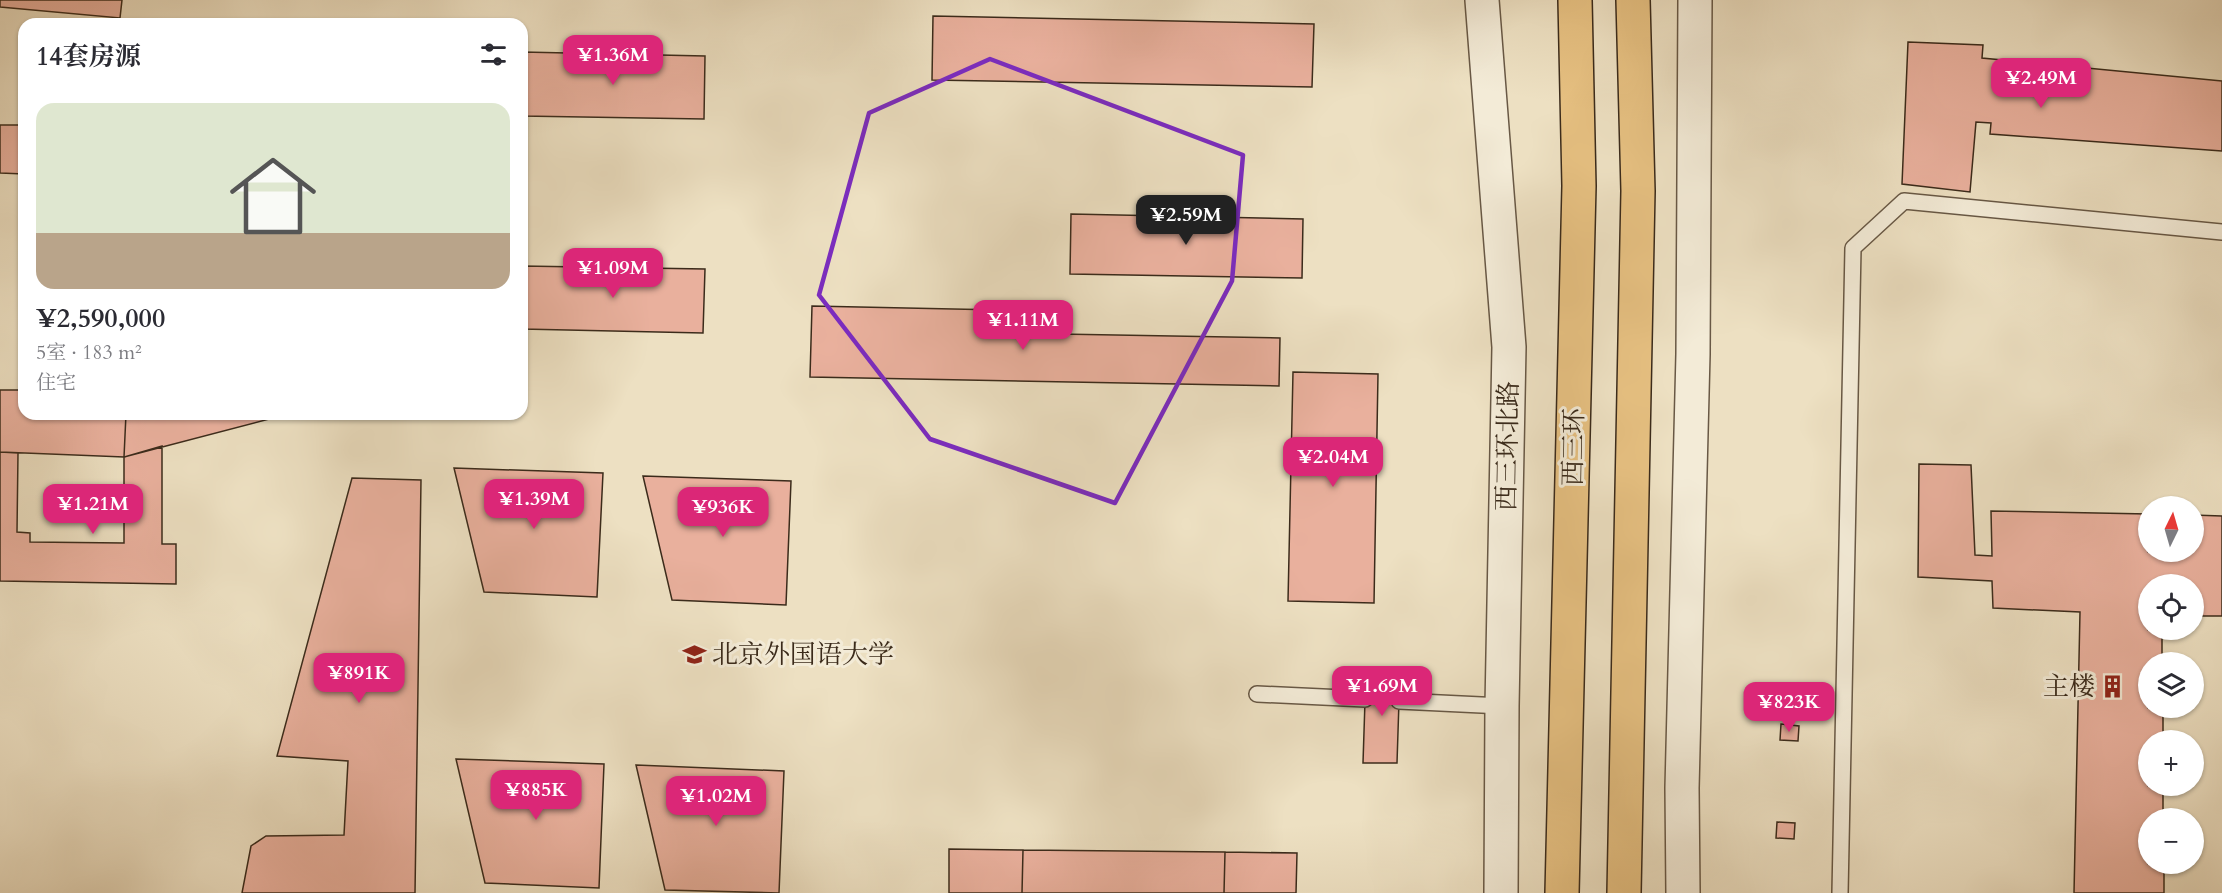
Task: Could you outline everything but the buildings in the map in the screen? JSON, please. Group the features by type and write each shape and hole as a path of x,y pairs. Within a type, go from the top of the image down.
{"highway":[{"name":"西三环","path":"1562,893 1579,186 1575,0"},
{"path":"1624,893 1638,190 1633,0"}],"street":[{"name":"西三环北路","path":"1482,0 1509,347 1501,893"},
{"path":"1683,893 1682,788 1693,354 1695,0"}],"lane":[{"path":"1840,893 1853,248 1904,201 2222,232"},
{"path":"1257,694 1365,699"},
{"path":"1399,701 1502,706"}],"highlighted area":[{"path":"990,59 1243,155 1232,281 1115,503 930,439 819,295 869,113"}],"place":[{"name":"北京外国语大学","path":"694,654"},
{"name":"主楼","path":"2113,686"}]}
